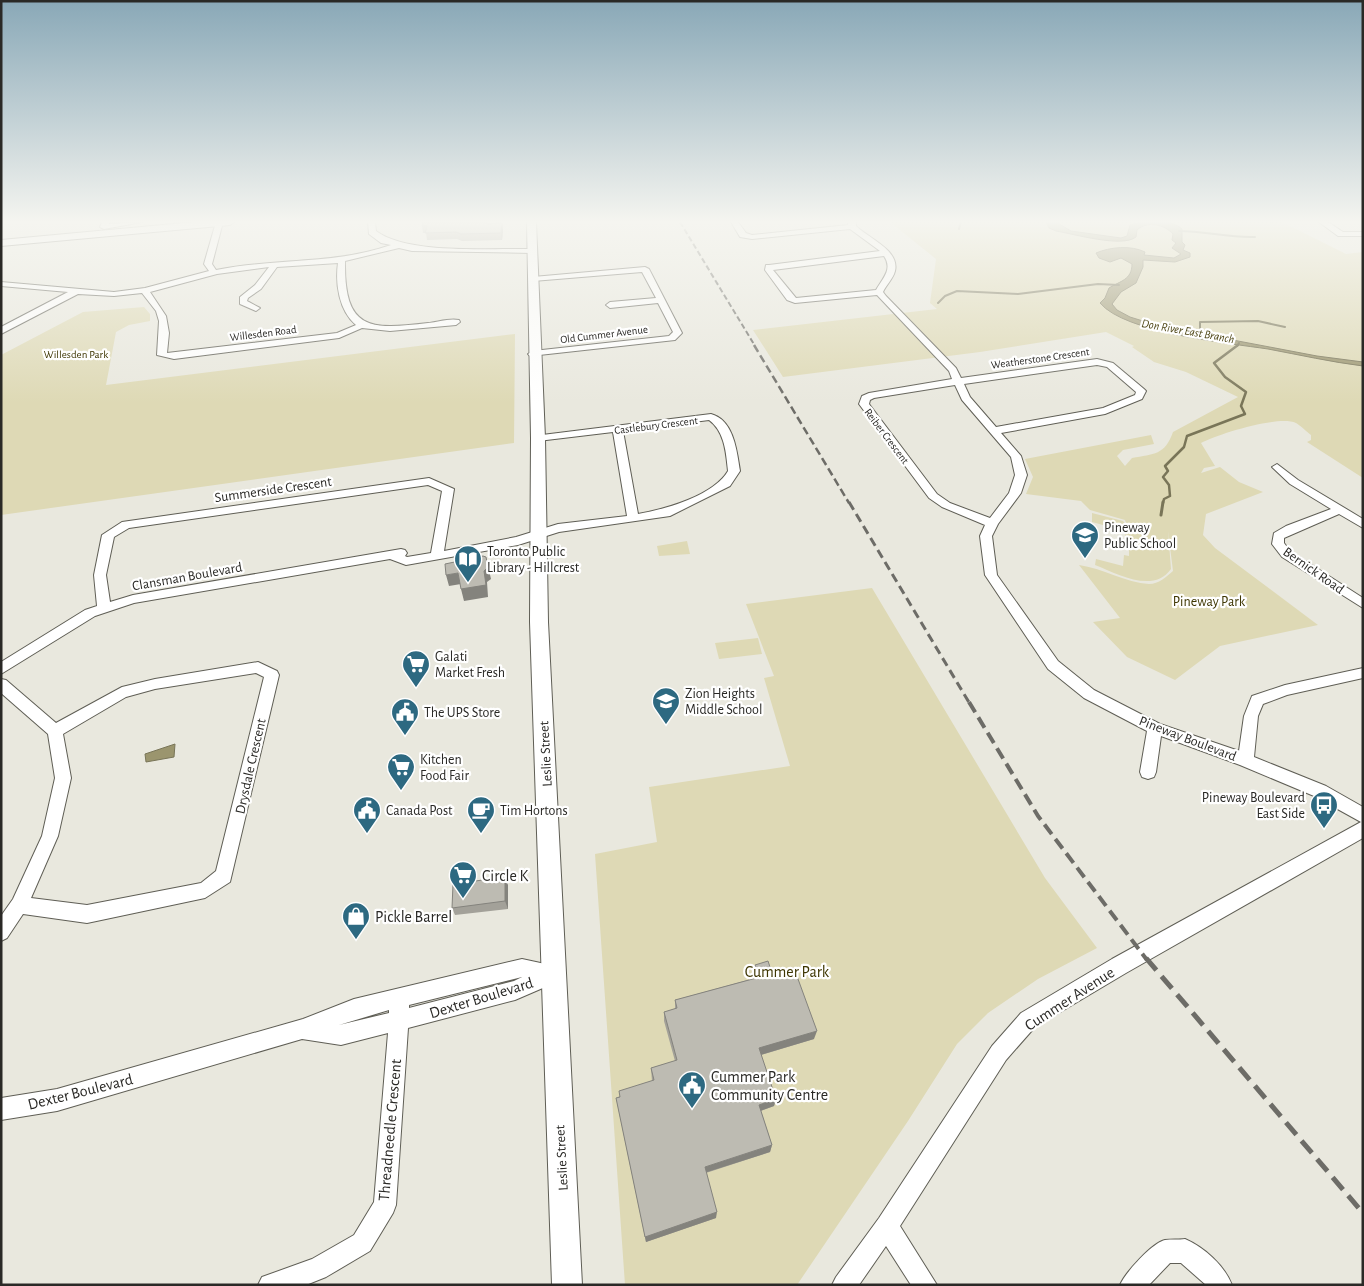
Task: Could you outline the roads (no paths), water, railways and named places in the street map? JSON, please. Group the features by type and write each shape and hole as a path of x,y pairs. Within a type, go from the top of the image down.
{"main road":[{"name":"Leslie Street","path":"533,282 538,438 537,535 552,974 567,1285"}],"street":[{"path":"1,284 99,294 146,292 180,282"},
{"path":"256,308 247,306 243,302 244,297 258,288 262,282"},
{"path":"339,282 338,286 356,321 362,325 381,328 403,328 456,322"},
{"path":"610,305 662,300 652,282"},
{"path":"778,282 790,298 795,301 879,292 885,282"},
{"path":"1,330 75,292"},
{"name":"Willesden Road","path":"146,292 150,302 161,314 164,339 162,355 174,356 339,335 362,325"},
{"name":"Pineway Boulevard","path":"879,292 952,370 965,398 1016,456 1021,475 1015,493 992,523 986,536 992,575 1018,617 1053,665 1089,694 1155,728 1246,760 1320,791 1363,816"},
{"name":"Old Cummer Avenue","path":"534,354 677,336 678,333 662,300"},
{"name":"Weatherstone Crescent","path":"958,382 1097,362 1110,365 1140,391 1138,397 1106,412 993,430"},
{"name":"Reiber Crescent","path":"958,382 872,394 865,398 864,404 933,496 946,505 992,523"},
{"name":"Castlebury Crescent","path":"537,535 558,528 633,519 670,512 726,484 734,471 731,450 725,431 719,422 712,417 618,430 538,438"},
{"path":"618,430 633,519"},
{"path":"1277,467 1294,482 1363,524"},
{"name":"Summerside Crescent","path":"104,607 100,575 108,535 126,525 429,481 448,489 438,551"},
{"name":"Bernick Road","path":"1340,510 1290,529 1278,536 1278,544 1286,554 1363,604"},
{"name":"Clansman Boulevard","path":"1,669 90,613 133,599 394,556 406,561 438,551 516,533 537,535"},
{"name":"Drysdale Crescent","path":"19,905 87,914 205,890 224,876 272,675 258,668 155,684 122,693 54,731"},
{"path":"1246,760 1251,716 1257,700 1285,690 1363,673"},
{"path":"1,684 54,731 63,778 50,836 19,905 1,932"},
{"path":"1148,772 1155,728"},
{"name":"Cummer Avenue","path":"844,1285 887,1226 999,1053 1028,1020 1119,966 1363,829"},
{"name":"Dexter Boulevard","path":"1,1109 57,1100 303,1030 341,1035 399,1010 514,990 552,974"},
{"name":"Threadneedle Crescent","path":"270,1285 318,1269 362,1242 384,1205 399,1010"},
{"path":"887,1226 925,1285"},
{"path":"1132,1285 1165,1252 1185,1251 1212,1273 1220,1285"}],"waterway":[{"path":"938,303 945,296 957,291 1018,294 1098,284 1119,285"},
{"name":"Don River East Branch","path":"1200,336 1200,322 1258,321 1285,327"},
{"name":"Don River East Branch","path":"1163,503 1164,499 1170,496 1169,485 1163,477 1168,471 1165,466 1184,447 1187,436 1245,414 1241,406 1246,392 1225,377 1214,363 1237,346"},
{"path":"1161,515 1163,502"}],"railway":[{"path":"716,282 755,346"},
{"path":"754,345 849,503"},
{"path":"849,502 970,704"},
{"path":"969,702 1038,816 1147,960"},
{"path":"1146,958 1363,1213"}],"place":[{"name":"Pineway Public School","path":"1085,559"},
{"name":"Toronto Public Library - Hillcrest","path":"468,583"},
{"name":"Galati Market Fresh","path":"416,688"},
{"name":"Zion Heights Middle School","path":"666,725"},
{"name":"The UPS Store","path":"405,736"},
{"name":"Kitchen Food Fair","path":"401,791"},
{"name":"Pineway Boulevard East Side","path":"1324,829"},
{"name":"Canada Post","path":"367,834"},
{"name":"Tim Hortons","path":"481,834"},
{"name":"Circle K","path":"463,899"},
{"name":"Pickle Barrel","path":"356,940"},
{"name":"Cummer Park Community Centre","path":"692,1109"}],"park label":[{"name":"Willesden Park","path":"76,354"},
{"name":"Pineway Park","path":"1209,601"},
{"name":"Cummer Park","path":"787,971"}]}
